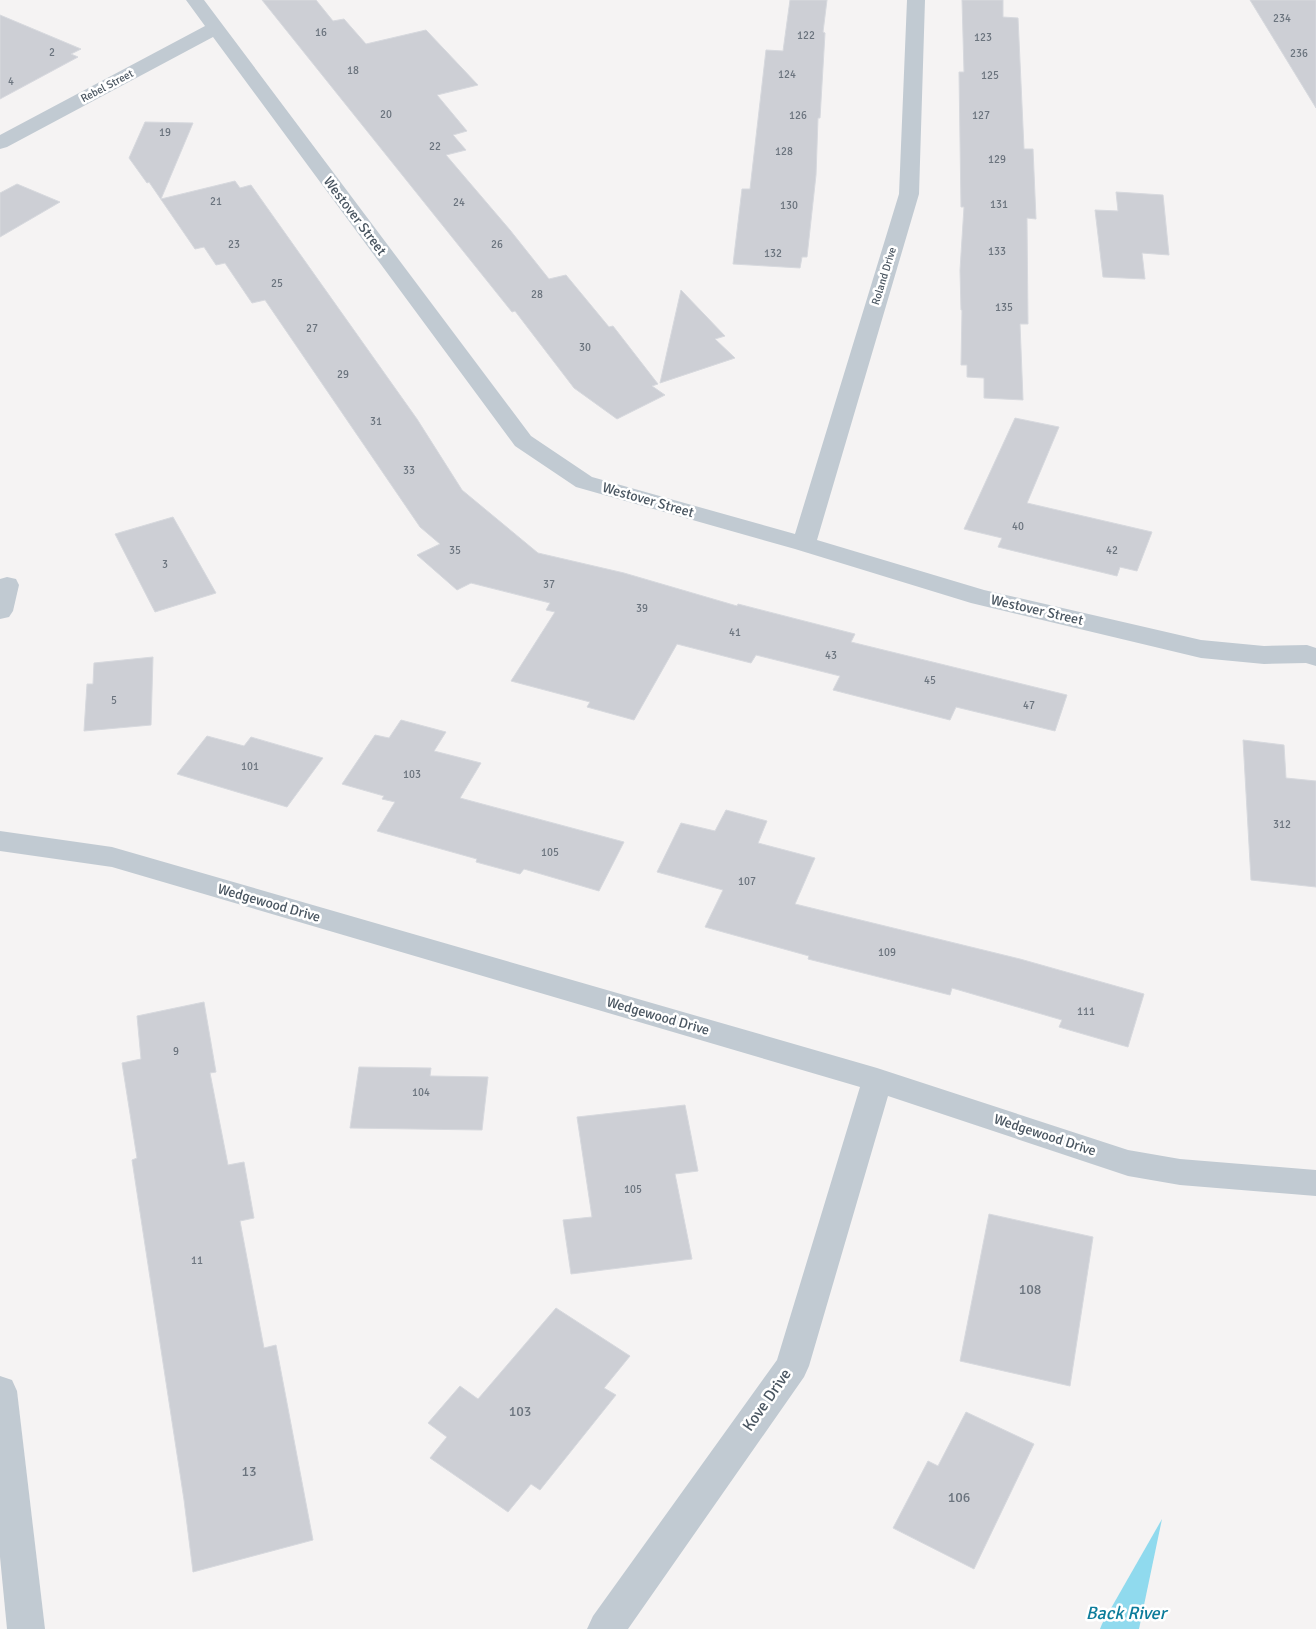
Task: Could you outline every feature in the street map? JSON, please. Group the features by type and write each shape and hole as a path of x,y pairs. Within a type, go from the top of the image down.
{"street":[{"name":"Westover Street","path":"195,0 522,441 584,482 804,544 980,597 1200,649 1264,654 1307,654 1316,658"},
{"name":"Roland Drive","path":"804,544 909,194 916,0"},
{"name":"Rebel Street","path":"0,143 215,28"},
{"path":"0,611 7,585"},
{"name":"Wedgewood Drive","path":"0,841 112,858 877,1080 1128,1163 1180,1172 1316,1183"},
{"name":"Kove Drive","path":"606,1629 792,1366 877,1080"},
{"path":"0,1391 26,1629"}],"water":[{"name":"Back River","path":"1162,1519 1139,1629 1100,1629 1102,1624"}],"building":[{"path":"262,0 316,0 333,21 344,19 366,44 426,30 478,85 437,95 467,131 453,135 466,150 446,155 549,279 566,275 609,327 613,326 658,384 652,386 665,395 617,419 574,388 515,311 512,312"},
{"path":"790,0 827,0 823,32 825,33 820,118 818,118 816,175 807,257 802,257 800,268 733,264 742,189 750,189 766,50 783,51"},
{"path":"962,0 1003,0 1003,17 1018,18 1024,149 1033,149 1036,219 1027,218 1028,324 1020,324 1023,400 984,398 984,378 967,377 967,365 961,365 962,310 960,270 964,207 961,207 959,72 964,72"},
{"path":"1250,0 1316,0 1316,108"},
{"path":"0,15 81,49 71,54 78,57 0,99"},
{"path":"145,122 193,123 161,199 235,181 240,188 251,185 417,419 462,490 538,553 624,573 737,606 738,604 855,634 851,642 1067,695 1055,731 956,707 950,720 833,690 840,676 756,655 751,663 677,644 634,720 587,707 590,702 511,681 555,612 546,610 550,603 471,583 457,590 417,555 440,544 420,527 265,300 252,303 225,263 216,265 204,247 195,249 149,182 147,183 129,158"},
{"path":"17,184 60,202 0,237 0,193"},
{"path":"1116,192 1163,195 1169,255 1142,253 1145,279 1103,277 1095,210 1118,211"},
{"path":"681,290 725,336 715,339 735,358 660,383"},
{"path":"1015,418 1059,427 1027,503 1152,532 1137,571 1120,567 1117,576 1051,560 998,547 1002,538 964,529"},
{"path":"173,517 216,593 155,612 115,534"},
{"path":"153,657 151,725 84,731 87,684 93,684 94,663"},
{"path":"401,720 446,732 434,751 481,763 460,798 624,842 599,891 524,869 520,874 476,862 477,859 377,831 395,802 382,799 384,796 342,784 375,735 389,738"},
{"path":"207,736 244,746 251,737 323,758 287,807 177,774"},
{"path":"1243,740 1284,745 1286,778 1316,781 1316,887 1251,880"},
{"path":"726,810 767,821 758,843 815,858 795,904 1020,959 1144,994 1128,1047 1059,1027 1062,1020 952,988 950,995 808,959 809,956 705,927 723,890 657,872 681,823 715,831"},
{"path":"204,1002 216,1072 210,1073 228,1165 244,1162 254,1218 240,1221 264,1348 276,1345 313,1540 193,1572 184,1500 132,1160 137,1158 122,1063 141,1059 137,1016"},
{"path":"359,1067 431,1068 430,1076 488,1077 482,1130 350,1128"},
{"path":"685,1105 698,1171 675,1174 692,1259 571,1274 563,1220 592,1217 577,1117"},
{"path":"989,1214 1093,1237 1070,1386 960,1361"},
{"path":"556,1308 630,1356 604,1388 616,1395 540,1490 531,1484 508,1512 430,1458 447,1437 428,1423 460,1386 478,1399"},
{"path":"966,1412 1034,1444 974,1569 893,1528 928,1461 938,1466"}]}
